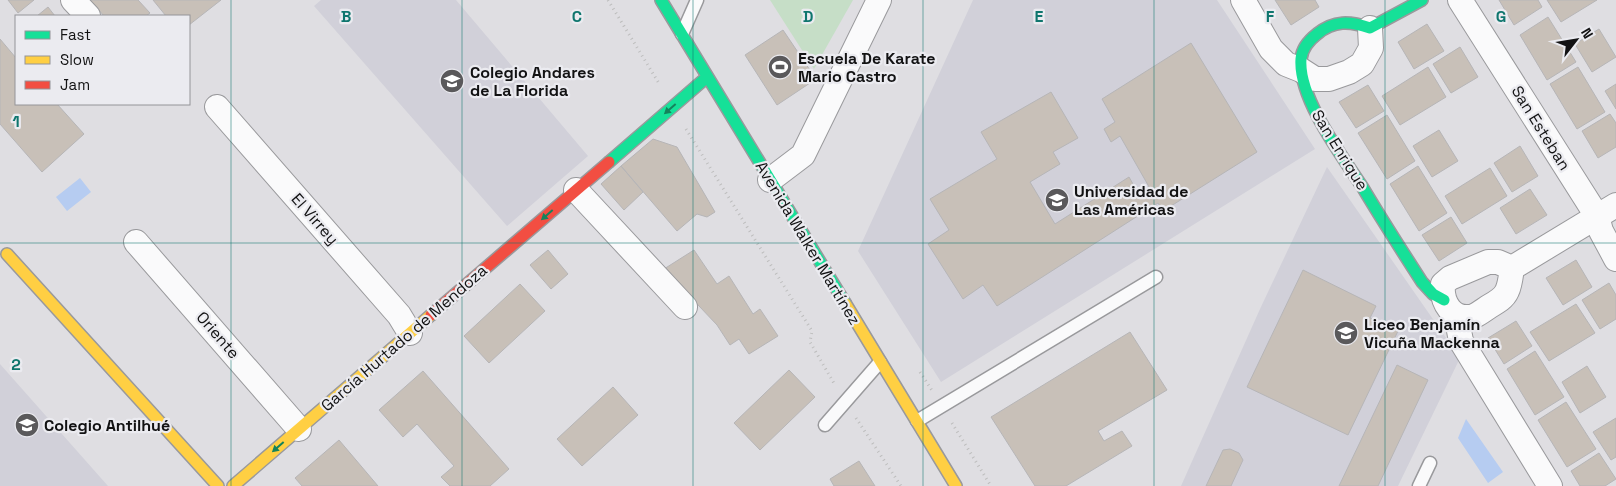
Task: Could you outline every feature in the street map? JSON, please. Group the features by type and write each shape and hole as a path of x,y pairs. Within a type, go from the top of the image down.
{"street":[{"path":"73,0 87,15"},
{"name":"Avenida Walker Martínez","path":"661,0 956,486"},
{"path":"770,180 803,155 879,0"},
{"path":"1243,0 1271,50 1286,64 1301,70 1315,79 1329,79 1349,72 1362,64 1371,48 1370,28"},
{"path":"1301,70 1302,52 1310,39 1331,24 1350,21 1370,28 1422,0"},
{"name":"San Esteban","path":"1460,0 1606,211 1601,231 1616,259"},
{"name":"San Enrique","path":"1301,70 1313,106 1323,126 1422,282 1450,308"},
{"name":"García Hurtado de Mendoza","path":"234,486 707,77"},
{"name":"El Virrey","path":"217,106 399,315 410,333"},
{"path":"576,190 685,307"},
{"path":"1450,308 1474,316 1500,300 1508,290 1512,268 1606,211"},
{"name":"Oriente","path":"136,242 299,429"},
{"path":"7,254 218,486"},
{"path":"1512,268 1498,262 1488,262 1450,278 1443,284 1442,294 1450,308 1461,342 1550,486"}],"lane":[{"path":"682,35 697,0"},
{"path":"916,421 1156,277"},
{"path":"825,425 880,362"},
{"path":"1419,486 1430,463"}],"path":[{"path":"608,0 812,331 810,342 846,402 901,486"}],"shaded area":[{"name":"Colegio Andares de La Florida","path":"321,0 456,0 588,156 507,226 314,6"},
{"name":"Universidad de Las Américas","path":"973,0 1217,0 1315,149 941,382 858,251"},
{"name":"Liceo Benjamín Vicuña Mackenna","path":"1327,167 1460,358 1398,486 1181,486 1260,309"},
{"name":"Colegio Antilhué","path":"0,364 108,486 0,486"}],"green space":[{"path":"770,0 853,0 814,69"}],"water":[{"path":"80,178 91,192 67,211 56,197"},
{"path":"1466,419 1503,472 1488,483 1458,438"}],"building":[{"path":"8,0 34,0 18,13"},
{"path":"90,0 138,0 150,13 147,15 103,15"},
{"path":"153,0 221,0 190,24 190,15 165,15"},
{"path":"1275,0 1315,0 1319,7 1291,25"},
{"path":"1499,0 1538,0 1542,7 1514,25"},
{"path":"1547,0 1597,0 1561,22"},
{"path":"48,7 54,15 38,15"},
{"path":"1548,17 1576,62 1547,80 1520,35"},
{"path":"1427,24 1444,51 1414,69 1398,42"},
{"path":"1599,29 1616,57 1592,72 1575,44"},
{"name":"Escuela De Karate Mario Castro","path":"783,30 816,79 777,105 745,55"},
{"path":"0,39 15,57 15,105 58,105 84,134 42,172 0,124"},
{"path":"1191,43 1257,152 1163,211 1158,203 997,306 983,285 963,299 928,244 949,230 930,199 997,159 981,132 1051,92 1078,138 1053,152 1060,164 1030,182 1055,224 1129,177 1141,198 1152,192 1120,136 1111,142 1104,129 1115,122 1102,99"},
{"path":"1460,47 1478,77 1451,93 1433,64"},
{"path":"1428,67 1446,97 1400,125 1382,96"},
{"path":"1578,67 1605,112 1577,129 1550,84"},
{"path":"1616,84 1616,109 1605,91"},
{"path":"1368,85 1384,111 1356,128 1339,102"},
{"path":"1610,114 1616,123 1616,147 1598,158 1582,131"},
{"path":"1387,115 1415,161 1387,179 1358,133"},
{"path":"1439,130 1458,161 1432,177 1413,146"},
{"path":"653,139 677,147 715,212 707,217 697,214 677,231 621,166"},
{"path":"1520,146 1538,176 1512,192 1494,163"},
{"path":"621,166 643,192 624,210 601,184"},
{"path":"1418,166 1447,213 1419,231 1390,184"},
{"path":"1490,168 1507,196 1462,224 1445,196"},
{"path":"1530,189 1547,215 1516,234 1500,208"},
{"path":"1451,217 1467,243 1439,261 1422,235"},
{"path":"548,250 568,274 551,289 530,265"},
{"path":"694,250 717,284 729,276 753,314 760,309 778,336 749,354 739,339 730,345 717,325 664,269"},
{"path":"1576,260 1592,287 1563,305 1546,278"},
{"path":"1303,270 1376,306 1370,318 1398,331 1348,435 1247,387"},
{"path":"1609,283 1616,295 1616,319 1600,329 1582,300"},
{"path":"520,284 545,311 489,363 464,336"},
{"path":"1576,304 1595,333 1549,361 1530,332"},
{"path":"1516,321 1532,346 1504,364 1488,338"},
{"path":"1130,332 1167,390 1098,431 1104,441 1122,431 1132,446 1066,486 1035,486 991,417"},
{"path":"1535,351 1564,397 1535,415 1507,369"},
{"path":"1397,365 1428,380 1378,486 1339,486"},
{"path":"1587,366 1606,397 1580,413 1562,382"},
{"path":"789,370 815,397 760,450 734,423"},
{"path":"423,371 509,469 490,486 450,486 441,477 454,466 417,424 403,437 379,410"},
{"path":"613,387 638,415 582,466 557,439"},
{"path":"1566,402 1596,449 1567,467 1538,420"},
{"path":"1616,418 1616,457 1611,460 1593,432"},
{"path":"339,440 378,486 302,486 295,478"},
{"path":"1230,449 1239,453 1243,460 1231,486 1206,486 1223,450"},
{"path":"1599,453 1616,479 1605,486 1580,486 1571,471"},
{"path":"859,461 875,486 834,486 830,479"}],"traffic: fast":[{"path":"661,0 845,303"},
{"path":"1422,0 1370,28 1342,23 1323,29 1304,48 1301,59 1302,74 1306,91 1314,109 1333,143 1422,282 1433,294 1444,300"},
{"path":"609,162 707,77"}],"traffic: slow":[{"path":"7,254 218,486"},
{"path":"845,303 956,486"},
{"path":"233,486 431,315"}],"traffic: jam":[{"path":"431,315 609,162"}],"place":[{"name":"Escuela De Karate Mario Castro","path":"780,67"},
{"name":"Colegio Andares de La Florida","path":"452,81"},
{"name":"Universidad de Las Américas","path":"1057,200"},
{"name":"Liceo Benjamín Vicuña Mackenna","path":"1346,333"},
{"name":"Colegio Antilhué","path":"27,425"}]}
